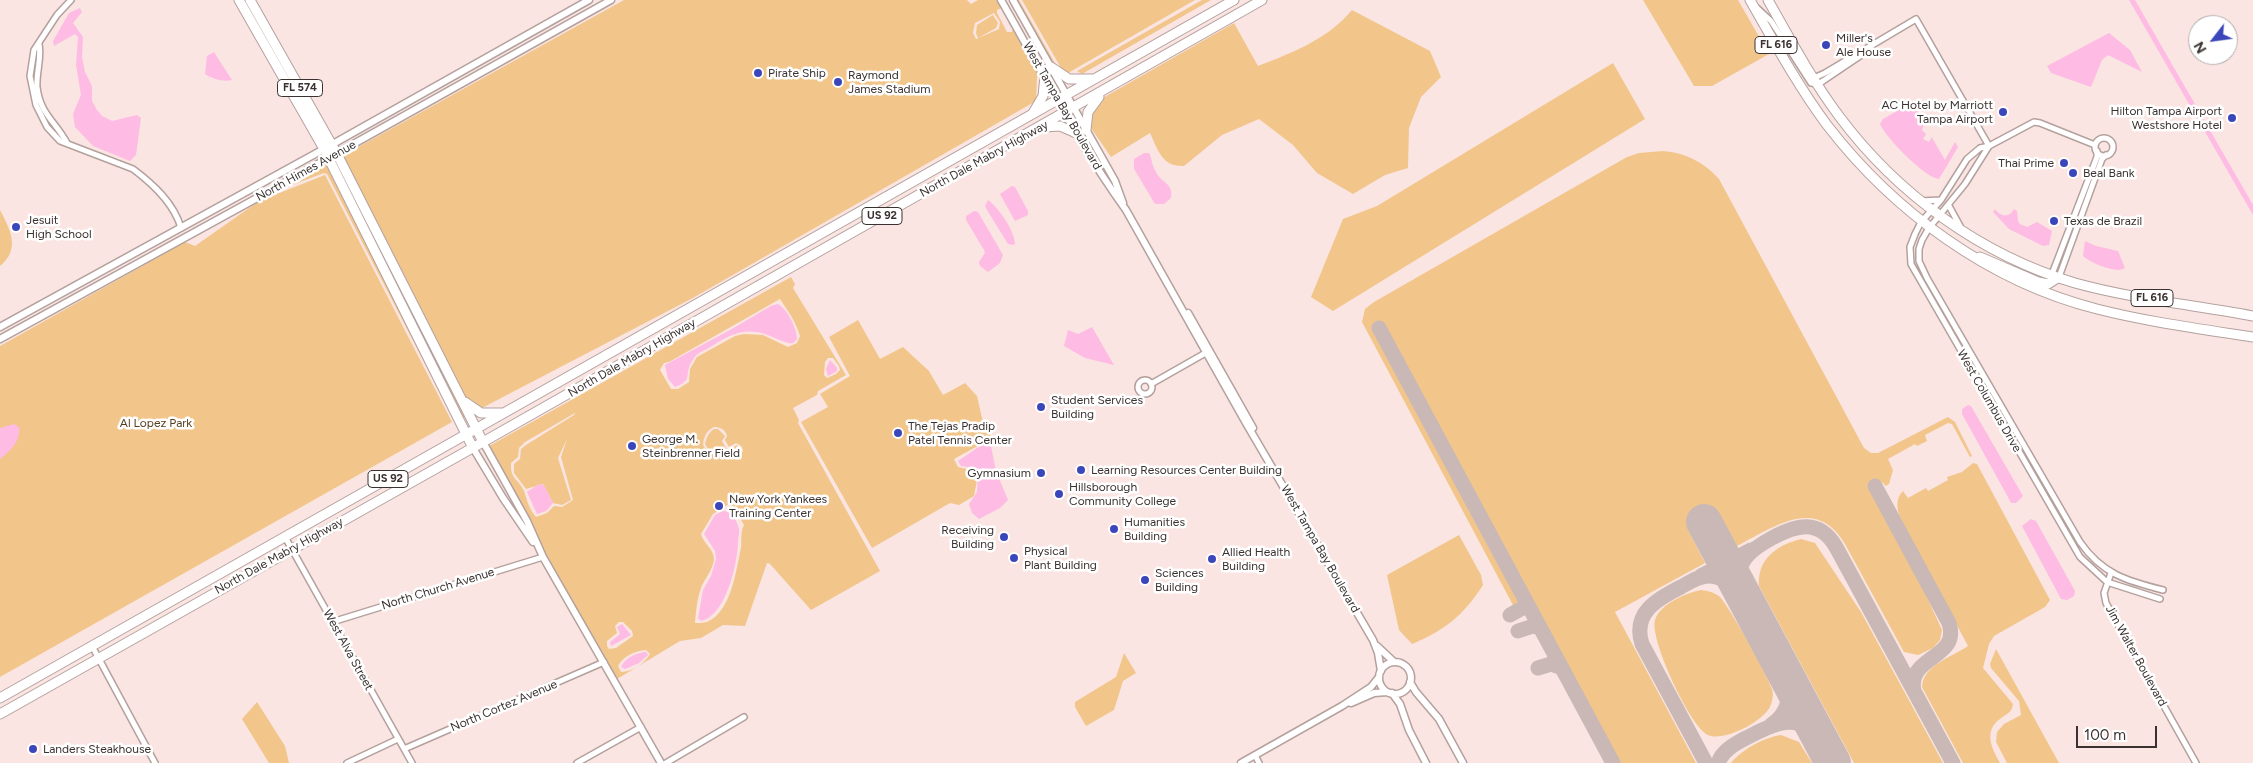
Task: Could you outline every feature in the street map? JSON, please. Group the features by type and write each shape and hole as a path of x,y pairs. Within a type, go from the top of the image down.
{"main road":[{"name":"FL 574","path":"239,0 328,147"},
{"name":"FL 574","path":"250,0 328,147 393,262 483,442"},
{"name":"North Dale Mabry Highway","path":"0,698 1234,0"},
{"name":"North Dale Mabry Highway","path":"0,714 1039,128 1262,0"},
{"name":"FL 616","path":"1750,0 1803,89 1848,151 1929,228 1988,266 2040,291 2096,309 2253,337"},
{"name":"FL 616","path":"1768,0 1816,81 1856,139 1891,175 1920,201 1963,231 2011,257 2056,276 2102,290 2253,316"},
{"path":"1051,67 1069,80 1095,79"},
{"path":"1031,115 1043,96 1045,76"},
{"path":"1086,130 1088,112 1104,91"},
{"path":"1039,128 1060,126 1076,133"},
{"name":"FL 574","path":"333,156 419,342 473,448"},
{"path":"1973,256 1985,258 2038,282 2048,284 2056,276"},
{"path":"768,264 775,276"},
{"path":"462,398 475,411 482,413 506,413"}],"street":[{"path":"71,0 57,15 34,50 31,64 33,98 38,111 47,127 60,141 134,169 148,180 177,213 181,228"},
{"name":"North Himes Avenue","path":"0,327 328,147 589,0"},
{"name":"North Himes Avenue","path":"0,339 333,156 611,0"},
{"name":"West Tampa Bay Boulevard","path":"1001,0 1076,133 1107,185 1126,210 1208,351 1372,640 1378,654 1380,674"},
{"name":"West Tampa Bay Boulevard","path":"1013,0 1115,181 1126,210"},
{"path":"1750,0 1771,21 1808,80 1816,81 1916,19 1989,146"},
{"path":"1010,16 1019,11"},
{"path":"1019,32 1028,27"},
{"path":"527,35 532,44"},
{"name":"West Columbus Drive","path":"2095,144 2034,122 1989,146 1980,148 1967,159 1941,200 1922,222 1910,247 1911,264 1917,276 2072,546 2080,557 2107,582"},
{"path":"2102,138 2110,141 2112,149 2102,159 2084,209 2056,276 2096,157 2095,144 2102,138"},
{"name":"West Columbus Drive","path":"1989,146 1949,206 1929,228 1919,249 1919,261 1927,278 2080,542 2090,556 2111,573 2137,584 2163,590"},
{"path":"2096,152 2106,155"},
{"path":"1920,201 1941,200"},
{"path":"1949,206 1952,215 1963,231"},
{"path":"2076,212 2084,209"},
{"path":"97,274 102,282"},
{"path":"31,311 36,320"},
{"path":"1151,384 1208,351"},
{"path":"483,442 527,521 543,557"},
{"path":"473,448 503,498 543,557 661,763"},
{"name":"West Alva Street","path":"285,537 412,763"},
{"name":"North Church Avenue","path":"332,622 543,557"},
{"name":"Jim Walter Boulevard","path":"2111,573 2104,598 2106,604 2196,763"},
{"path":"2107,582 2160,599"},
{"name":"West Tampa Bay Boulevard","path":"1372,640 1394,662"},
{"path":"92,646 155,763"},
{"name":"North Cortez Avenue","path":"404,749 604,662"},
{"path":"1241,763 1342,706 1371,687 1387,664 1394,662 1403,664 1408,670 1410,682 1439,719 1463,763"},
{"path":"1380,674 1381,686 1400,704 1408,730 1426,763"},
{"path":"1342,706 1374,693 1390,693 1405,690 1410,682"},
{"path":"666,763 744,718"},
{"path":"578,763 641,727"},
{"path":"347,763 398,739"},
{"path":"1255,755 1259,763"}],"green space":[{"path":"624,0 967,0 971,4 978,0 997,0 1002,8 997,10 997,13 1007,32 1012,32 1013,27 1040,74 1037,76 1036,101 691,299 480,409 465,396 342,156","holes":["994,13 1000,22 999,29 976,39 973,33 975,23"]},
{"path":"1016,0 1019,0 1056,65 1053,65"},
{"path":"1022,0 1195,0 1068,73 1061,68"},
{"path":"1202,0 1211,0 1082,74 1077,71"},
{"path":"1643,0 1738,0 1769,54 1712,86 1694,86"},
{"path":"1352,10 1430,51 1441,77 1421,97 1409,128 1408,168 1385,175 1353,194 1317,173 1293,145 1259,119 1222,135 1184,166 1171,164 1166,160 1158,151 1150,133 1111,157 1091,128 1090,116 1101,99 1234,23 1258,66 1321,37"},
{"path":"993,15 998,23 996,28 978,38 976,33 977,25"},
{"path":"1613,63 1645,119 1333,311 1311,297 1343,219 1377,206"},
{"path":"1663,151 1694,159 1719,179 1864,448 1871,453 1878,453 1948,417 1955,422 1972,456 1970,457 1952,424 1948,423 1925,435 1927,441 1917,446 1915,444 1888,459 1893,470 1889,484 1886,486 1882,482 1870,489 1925,593 1942,630 1940,640 1933,648 1918,655 1904,652 1845,544 1834,529 1821,521 1808,518 1780,524 1737,546 1719,514 1688,530 1705,563 1615,612 1696,763 1619,763 1383,325 1375,330 1519,599 1518,605 1514,607 1362,322 1365,309 1374,302 1627,157 1639,153"},
{"path":"337,159 466,416 462,419 334,161"},
{"path":"328,164 456,422 327,174 324,173 284,188"},
{"name":"Al Lopez Park","path":"325,175 452,422 0,677 0,346 185,242 195,246 259,201"},
{"path":"0,210 10,232 12,246 10,253 0,266"},
{"path":"791,277 795,284 793,288 846,375 818,391 817,395 793,408 799,420 798,423 880,571 811,610 770,564 767,563 745,626 723,625 701,638 680,641 617,679 546,555 528,517 489,446","holes":["780,299 794,321 800,336 797,343 788,347 763,335 744,334 735,336 697,357 690,369 689,382 678,389 671,389 660,370 664,363 669,362","828,358 833,358 840,370 827,378 824,375 825,362","575,413 521,449 520,459 514,464 514,473 526,489 543,484 553,503 562,505 571,500 558,458 567,439 561,457 573,500 562,507 554,506 547,513 536,517 511,469 511,463 518,457 519,448 525,442","716,427 724,430 727,436 725,440 729,447 736,443 741,446 743,450 741,456 734,458 708,451 703,444 706,433","727,505 733,506 744,525 737,568 727,600 715,617 707,622 695,623 700,592 714,559 714,555 701,534 713,514","619,622 623,622 632,631 633,636 616,648 609,649 607,641 617,633 615,626","646,650 650,654 638,666 621,672 618,666 620,662 638,652"]},
{"name":"The Tejas Pradip Patel Tennis Center","path":"858,320 880,359 903,347 929,371 943,395 965,383 977,396 982,418 992,438 954,459 958,467 975,471 978,475 974,496 959,505 950,503 872,548 801,422 828,407 820,394 850,376 829,337"},
{"path":"714,429 718,429 725,436 722,441 726,448 730,449 737,445 740,454 735,456 726,452 708,449 705,444 706,440 709,433"},
{"path":"1973,463 1977,464 2050,600 2045,607 1994,636 1989,644 1983,668 2013,704 2010,711 1995,724 1990,735 1994,752 2000,763 1963,763 1922,687 1927,673 1933,667 1968,646 1900,518 1898,508 1899,497 1903,491 1908,498 1926,488 1928,491 1948,480 1947,477 1962,472"},
{"path":"1459,535 1481,575 1483,585 1461,613 1444,628 1412,644 1399,630 1387,575"},
{"path":"1801,539 1815,543 1861,612 1943,763 1854,763 1759,586 1761,568 1770,555 1784,545"},
{"path":"1701,590 1719,596 1724,602 1756,656 1773,691 1771,705 1763,715 1740,730 1722,736 1708,735 1700,729 1691,716 1664,662 1655,630 1655,620 1662,609 1674,600"},
{"path":"1996,649 2059,763 2007,763 1996,742 1997,732 2004,724 2021,715 2019,701 1991,668 1990,664"},
{"path":"1124,653 1136,673 1123,681 1114,710 1086,726 1075,707 1075,702 1116,677"},
{"path":"257,702 285,746 289,763 269,763 242,719"},
{"path":"1781,735 1799,742 1812,763 1731,763 1741,753 1754,745 1768,738"}],"shaded area":[{"path":"2129,0 2135,0 2253,205 2253,215"},
{"path":"80,8 82,12 73,23 83,37 82,57 85,72 92,86 92,101 102,116 112,121 137,115 141,118 136,155 130,161 93,146 75,127 73,114 81,95 76,65 78,37 75,34 54,46 53,41 69,13"},
{"path":"2109,33 2130,50 2142,72 2108,55 2102,60 2091,87 2051,73 2047,66"},
{"path":"214,52 232,80 218,80 205,74 207,56"},
{"path":"1915,101 1920,105 1915,108 1945,160 1955,142 1958,147 1939,179 1925,172 1906,156 1880,124 1883,119"},
{"path":"1144,153 1149,153 1158,176 1171,189 1171,198 1164,204 1155,204 1134,169 1134,159"},
{"path":"1012,186 1015,187 1028,211 1028,215 1015,221 1000,194"},
{"path":"988,200 1005,220 1015,244 1008,244 987,210 985,206"},
{"path":"1995,209 2000,214 2008,215 2014,209 2017,211 2020,224 2027,227 2037,222 2052,231 2049,245 2043,246 2009,229 1993,212"},
{"path":"974,211 978,212 1003,255 1000,263 988,272 980,266 979,262 985,253 966,220 966,216"},
{"path":"2085,241 2096,246 2118,251 2125,268 2110,269 2087,259 2083,256"},
{"path":"778,304 788,314 793,324 797,339 793,343 757,332 738,333 697,354 688,370 687,379 682,384 675,387 668,379 665,365 771,306"},
{"path":"1092,327 1114,365 1085,358 1064,346 1068,330 1078,334"},
{"path":"830,360 837,368 837,371 828,376 826,369"},
{"path":"1968,405 1971,406 2023,496 2016,503 2011,503 1962,414 1962,409"},
{"path":"14,424 19,427 17,441 0,459 0,428"},
{"path":"986,442 991,446 996,471 1008,500 1000,508 979,519 972,513 969,504 977,492 978,472 975,468 961,466 958,461"},
{"path":"539,484 544,485 553,503 546,511 537,514 527,492"},
{"path":"723,511 731,512 739,529 736,562 724,599 710,617 701,621 698,618 703,590 711,576 716,559 715,551 704,534 715,515"},
{"path":"2031,519 2036,521 2075,591 2074,596 2067,600 2061,599 2022,526"},
{"path":"622,624 631,635 611,646 610,642 620,634 617,627"},
{"path":"646,652 648,655 639,663 625,669 621,667 631,656"}],"pier":[{"path":"1924,123 1932,137 1929,142 1923,139 1926,134 1922,130"}],"taxiway":[{"path":"1379,328 1613,763"},
{"path":"1875,486 1949,623 1951,635 1947,644 1918,671 1914,680 1914,691"},
{"path":"1740,590 1739,572 1742,564 1757,547 1781,533 1798,527 1815,528 1822,532 1836,547 1953,763"},
{"path":"1701,576 1751,550"},
{"path":"1706,763 1642,644 1640,624 1649,608 1655,602 1698,578 1705,576 1718,577 1740,590"},
{"path":"1510,615 1528,605"},
{"path":"1518,631 1533,626 1540,628"},
{"path":"1761,632 1781,667 1788,692 1787,704 1782,715 1771,725"},
{"path":"1538,668 1551,664 1562,668"},
{"path":"1718,763 1723,754 1740,741 1766,728 1790,722 1807,728 1815,736 1832,763"}],"runway":[{"path":"1704,522 1833,763"}],"place":[{"name":"Miller's Ale House","path":"1826,45"},
{"name":"Pirate Ship","path":"758,73"},
{"name":"Raymond James Stadium","path":"838,82"},
{"name":"AC Hotel by Marriott Tampa Airport","path":"2003,112"},
{"name":"Hilton Tampa Airport Westshore Hotel","path":"2232,118"},
{"name":"Thai Prime","path":"2064,163"},
{"name":"Beal Bank","path":"2073,173"},
{"name":"Texas de Brazil","path":"2054,221"},
{"name":"Jesuit High School","path":"16,227"},
{"name":"Student Services Building","path":"1041,407"},
{"name":"The Tejas Pradip Patel Tennis Center","path":"898,433"},
{"name":"George M. Steinbrenner Field","path":"632,446"},
{"name":"Learning Resources Center Building","path":"1081,470"},
{"name":"Gymnasium","path":"1041,473"},
{"name":"Hillsborough Community College","path":"1059,494"},
{"name":"New York Yankees Training Center","path":"719,506"},
{"name":"Humanities Building","path":"1114,529"},
{"name":"Receiving Building","path":"1004,537"},
{"name":"Physical Plant Building","path":"1014,558"},
{"name":"Allied Health Building","path":"1212,559"},
{"name":"Sciences Building","path":"1145,580"},
{"name":"Landers Steakhouse","path":"33,749"}]}
